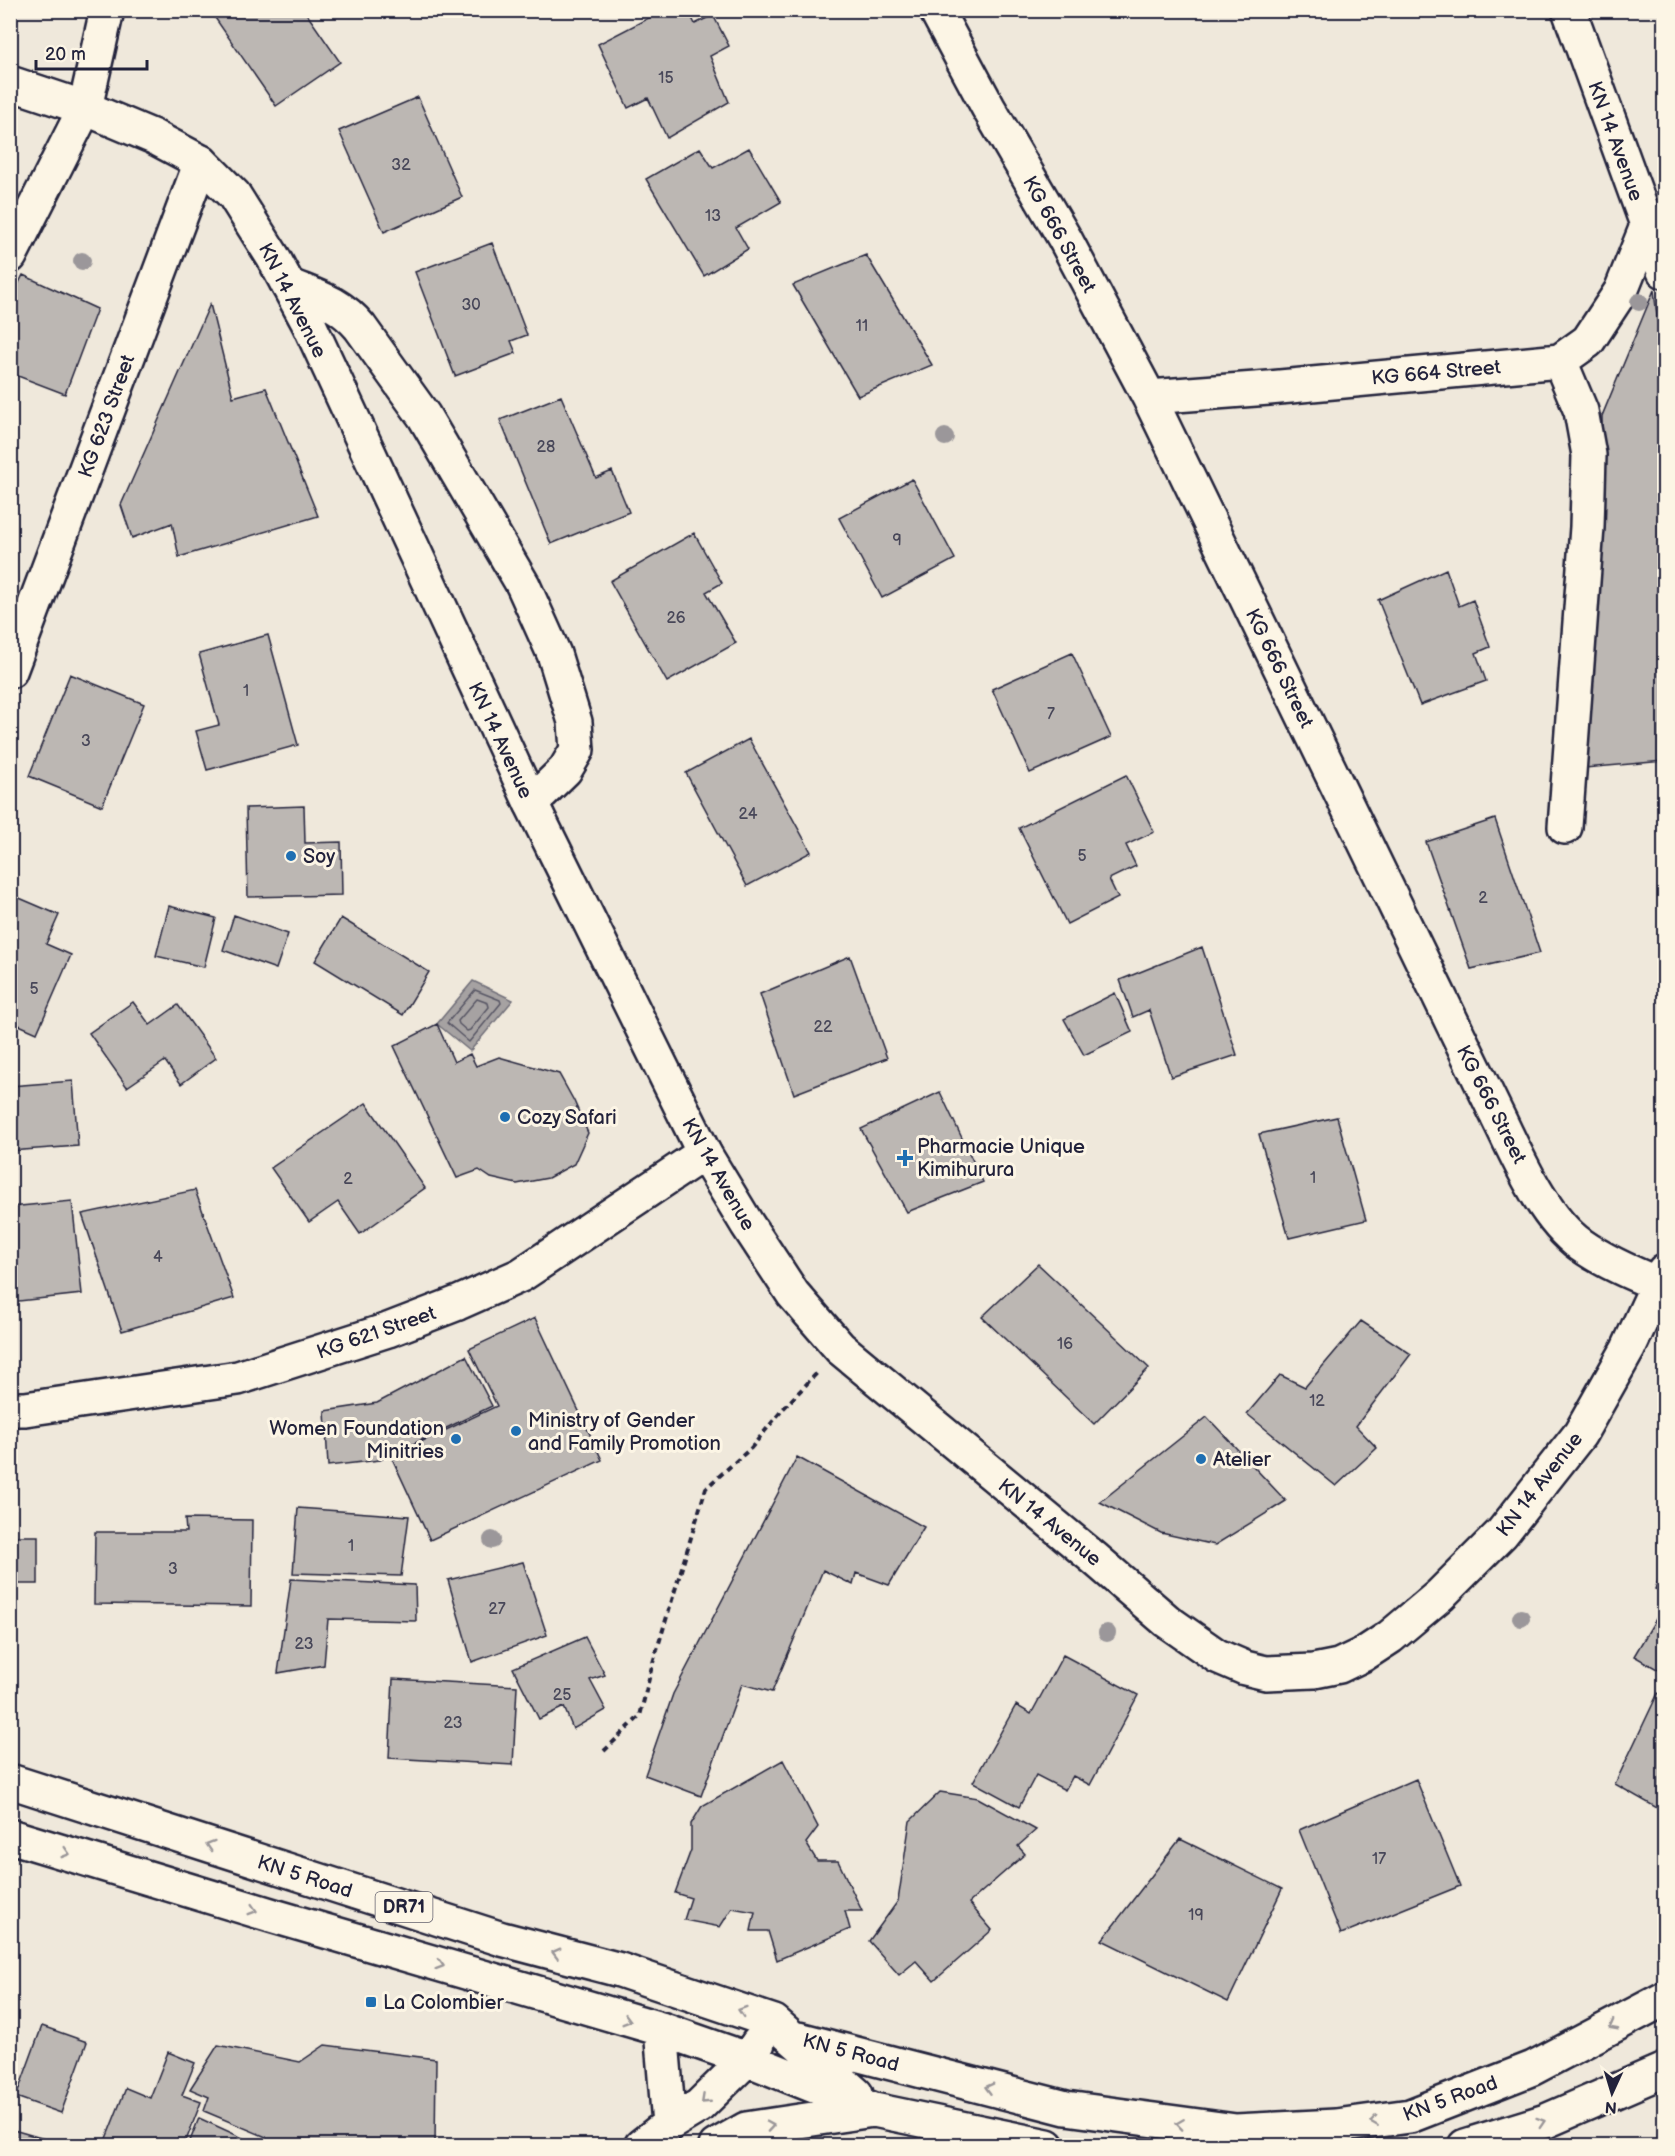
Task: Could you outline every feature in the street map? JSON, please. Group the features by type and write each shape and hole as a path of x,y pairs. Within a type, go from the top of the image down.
{"main road":[{"path":"10,256 85,108 107,10"},
{"name":"KG 666 Street","path":"936,10 988,107 1065,239 1149,397 1539,1197 1557,1221 1580,1244 1623,1270 1662,1278"},
{"name":"KN 14 Avenue","path":"1569,10 1665,271"},
{"name":"KN 14 Avenue","path":"10,83 85,108 154,137 201,162 234,195 273,257 309,324 531,803 704,1153 747,1224 793,1294 840,1348 1167,1621 1209,1650 1245,1668 1266,1673 1314,1671 1339,1665 1364,1654 1390,1637 1440,1595 1502,1533 1580,1434 1628,1349 1662,1278"},
{"name":"KG 623 Street","path":"10,671 201,162"},
{"name":"KG 664 Street","path":"1149,397 1560,360 1588,341 1621,291 1647,226"},
{"path":"288,285 336,304 348,313 360,327 424,416 523,585 554,654 575,722 577,750 565,770 531,803"},
{"path":"1560,360 1581,411 1589,454 1587,527 1566,827"},
{"name":"KG 621 Street","path":"10,1410 238,1378 387,1330 458,1303 521,1275 704,1153"},
{"name":"KN 5 Road","path":"10,1781 491,1935 620,1970 784,2030 1066,2108 1236,2131 1336,2126 1410,2116 1533,2068 1665,1999"},
{"name":"KN 5 Road","path":"10,1836 661,2029 747,2059 874,2110 1047,2145"},
{"path":"661,2029 669,2124"},
{"path":"641,2145 669,2124 699,2106 747,2059 784,2030 874,2110"},
{"path":"1465,2145 1546,2121 1665,2070"},
{"path":"716,2145 746,2129 874,2110"}],"path":[{"path":"604,1750 640,1716 652,1666 706,1488 752,1448 783,1409 840,1348"}],"water":[{"path":"473,981 513,1000 470,1051 437,1024"}],"building":[{"path":"214,10 304,10 340,62 276,106 211,12"},
{"path":"664,10 688,10 695,24 713,15 729,46 710,56 729,102 667,138 648,98 628,108 598,44"},
{"path":"418,97 462,197 384,232 339,131"},
{"path":"700,148 713,168 749,148 781,202 736,228 748,249 704,276 646,179"},
{"path":"492,243 527,335 511,341 516,353 455,376 415,272"},
{"path":"866,255 932,365 858,396 793,285"},
{"path":"23,275 97,309 65,394 10,373 10,300"},
{"path":"1654,290 1664,378 1664,761 1585,768 1602,523 1602,416"},
{"path":"210,304 233,397 266,388 318,516 179,557 172,523 132,538 121,505"},
{"path":"561,396 596,478 612,471 629,512 551,544 500,420"},
{"path":"912,479 955,559 882,598 839,518"},
{"path":"694,533 722,583 706,592 736,643 667,682 610,581"},
{"path":"1446,569 1459,606 1473,600 1490,647 1476,653 1486,681 1420,705 1378,600"},
{"path":"268,635 298,745 207,770 196,731 219,725 199,654"},
{"path":"1072,653 1111,737 1030,773 992,689"},
{"path":"70,674 144,704 102,806 29,776"},
{"path":"749,739 811,852 747,886 686,773"},
{"path":"1126,775 1154,832 1126,845 1136,866 1109,879 1118,898 1067,924 1019,828"},
{"path":"304,806 305,843 341,842 342,895 248,897 246,808"},
{"path":"1495,819 1540,953 1471,969 1426,842"},
{"path":"10,894 59,915 46,944 71,955 37,1033 10,1021"},
{"path":"169,906 216,918 204,967 156,956"},
{"path":"234,915 288,934 276,969 223,950"},
{"path":"341,918 429,972 403,1015 315,961"},
{"path":"1202,947 1237,1055 1171,1077 1149,1010 1133,1017 1120,980"},
{"path":"850,956 887,1058 794,1094 760,994"},
{"path":"1115,993 1132,1032 1084,1055 1064,1019"},
{"path":"133,1002 150,1025 178,1005 216,1058 181,1084 165,1061 127,1087 89,1033"},
{"name":"Cozy Safari","path":"437,1024 454,1062 470,1054 476,1066 499,1057 559,1074 588,1133 574,1164 548,1178 517,1184 491,1178 479,1170 457,1178 394,1046"},
{"path":"73,1081 78,1146 10,1151 10,1086"},
{"path":"940,1092 983,1182 907,1212 861,1129"},
{"path":"366,1103 425,1188 360,1234 338,1202 309,1222 271,1168"},
{"path":"1337,1117 1366,1220 1289,1238 1259,1134"},
{"path":"195,1190 234,1298 122,1331 82,1214"},
{"path":"72,1201 82,1294 10,1302 10,1207"},
{"path":"1038,1264 1149,1368 1094,1424 982,1317"},
{"name":"Ministry of Gender and Family Promotion","path":"535,1318 602,1460 430,1540 391,1456 497,1406 469,1349"},
{"path":"1361,1321 1411,1354 1356,1426 1377,1448 1336,1486 1247,1414 1280,1375 1305,1387"},
{"path":"466,1356 492,1406 380,1460 328,1466 325,1411 377,1403"},
{"name":"Atelier","path":"1207,1417 1286,1501 1215,1545 1161,1533 1100,1502"},
{"path":"797,1457 924,1527 889,1585 856,1573 853,1585 823,1570 772,1692 742,1684 701,1796 645,1775 673,1694"},
{"path":"298,1508 409,1516 401,1576 293,1573"},
{"path":"185,1519 252,1520 251,1606 94,1604 95,1532 186,1532"},
{"path":"10,1536 38,1536 38,1584 10,1584"},
{"path":"523,1562 547,1635 472,1662 448,1580"},
{"path":"1664,1565 1664,1592 1655,1589"},
{"path":"291,1579 415,1585 416,1621 328,1619 324,1665 278,1673"},
{"path":"1664,1608 1664,1673 1634,1656"},
{"path":"585,1637 605,1675 590,1680 606,1710 573,1729 564,1707 539,1719 513,1668"},
{"path":"1063,1655 1138,1695 1090,1785 1073,1776 1065,1790 1036,1775 1019,1807 973,1782 1016,1705 1031,1714"},
{"path":"393,1679 517,1686 513,1765 389,1758"},
{"path":"1658,1693 1664,1697 1664,1812 1615,1784"},
{"path":"783,1760 818,1827 806,1843 817,1861 838,1861 862,1911 845,1911 850,1929 777,1960 768,1931 751,1931 755,1912 732,1908 720,1927 684,1920 691,1898 675,1893 691,1850 691,1824 702,1806"},
{"path":"1416,1779 1460,1886 1341,1934 1299,1830"},
{"path":"940,1792 978,1798 1036,1830 1018,1846 1025,1854 969,1903 992,1930 934,1981 916,1961 899,1975 869,1941 898,1901 910,1821"},
{"path":"1180,1839 1282,1889 1228,2002 1102,1940"},
{"path":"42,2026 87,2042 61,2113 16,2097"},
{"path":"218,2045 300,2062 325,2045 436,2059 435,2146 262,2146 266,2137 204,2111 209,2097 190,2089"},
{"path":"168,2052 195,2063 182,2095 201,2102 184,2146 103,2146 126,2088 150,2098"},
{"path":"199,2118 256,2144 255,2146 188,2146"},
{"path":"10,2129 69,2146 10,2146"}],"place":[{"name":"Soy","path":"291,856"},
{"name":"Cozy Safari","path":"505,1117"},
{"name":"Pharmacie Unique Kimihurura","path":"905,1158"},
{"name":"Ministry of Gender and Family Promotion","path":"516,1431"},
{"name":"Women Foundation Minitries","path":"456,1439"},
{"name":"Atelier","path":"1201,1459"},
{"name":"La Colombier","path":"371,2002"}]}
